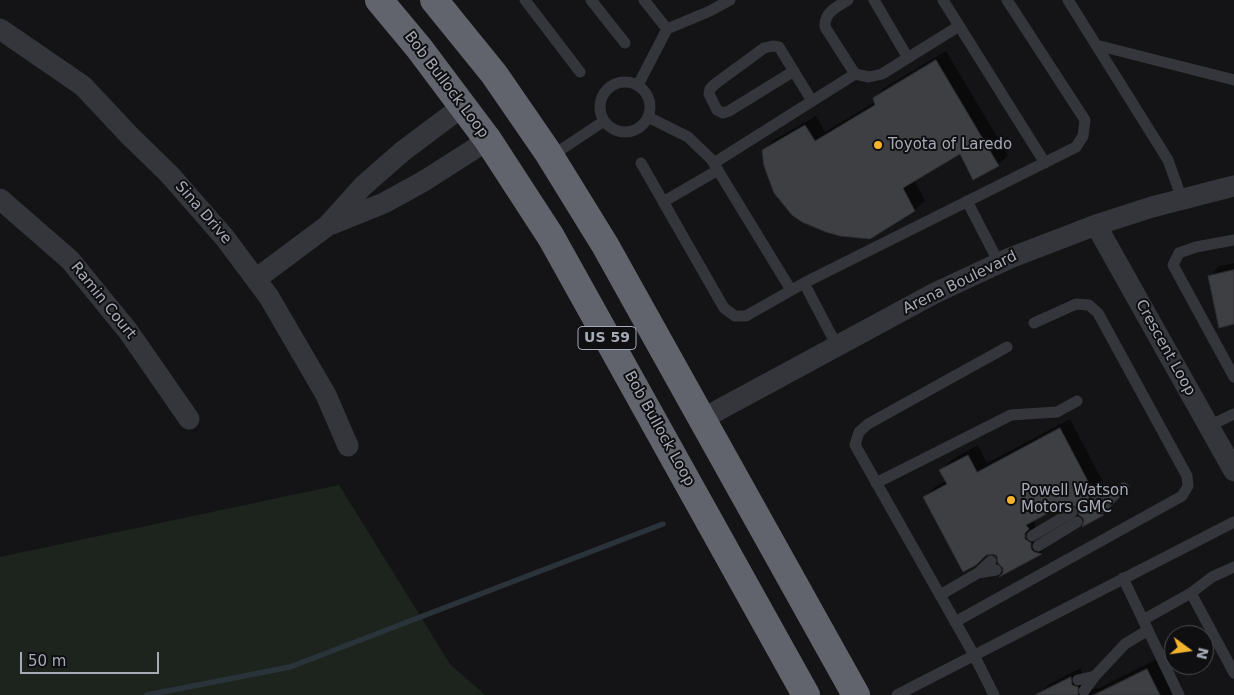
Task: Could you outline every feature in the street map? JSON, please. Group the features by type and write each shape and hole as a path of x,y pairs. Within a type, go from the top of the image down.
{"highway":[{"name":"Bob Bullock Loop","path":"379,0 419,48 488,140 551,237 806,695"},
{"name":"US 59","path":"434,0 494,74 550,157 605,245 856,695"}],"street":[{"name":"Sina Drive","path":"0,29 83,86 170,175 225,238 269,297 326,396 348,446"},
{"path":"256,279 327,226 363,186 403,151 463,106"},
{"path":"327,226 384,203 424,181 488,140"},
{"name":"Arena Boulevard","path":"702,418 934,294 999,263 1096,225 1182,199 1234,186"},
{"name":"Ramin Court","path":"0,199 70,260 128,330 189,419"},
{"name":"Crescent Loop","path":"1096,225 1234,471"}],"lane":[{"path":"525,0 580,72"},
{"path":"591,0 625,43"},
{"path":"644,0 667,29"},
{"path":"638,85 667,29 710,11 730,0"},
{"path":"848,0 828,13 824,21 825,27 855,74"},
{"path":"874,0 908,58"},
{"path":"943,0 1045,163"},
{"path":"640,163 724,308 734,316 746,316 804,283 1076,147 1084,136 1085,120 1007,0"},
{"path":"1068,0 1168,160 1182,199"},
{"path":"663,202 855,74 869,77 882,74 959,26"},
{"path":"1096,45 1234,80"},
{"path":"794,71 723,113 717,110 709,94 710,89 715,84 764,48 773,46 779,47 794,71 812,101"},
{"path":"628,81 638,85 648,96 650,105 648,117 640,128 624,132 616,131 609,127 604,121 599,106 605,91 619,82 628,81"},
{"path":"648,117 688,137 716,166 791,290"},
{"path":"550,157 604,121"},
{"path":"967,201 999,263"},
{"path":"1234,240 1196,247 1179,253 1174,265 1234,377"},
{"path":"804,283 837,346"},
{"path":"955,622 1182,496 1188,486 1187,476 1098,313 1089,306 1076,304 1034,323"},
{"path":"994,695 974,655 855,445 859,432 868,424 1007,347"},
{"path":"876,483 1011,415 1039,415 1057,412 1077,401"},
{"path":"1209,426 1234,414"},
{"path":"1099,503 1120,491"},
{"path":"1035,541 1074,517"},
{"path":"896,695 1234,522"},
{"path":"940,595 993,565"},
{"path":"1084,691 1125,644 1145,625 1212,577 1234,567"},
{"path":"1123,578 1179,695"},
{"path":"1191,593 1234,673"},
{"path":"1078,680 1097,675"}],"shaded area":[{"path":"339,485 450,664 485,695 0,695 0,557"}],"building":[{"name":"Toyota of Laredo","path":"936,60 999,166 973,180 960,154 903,188 915,211 870,239 840,236 826,232 802,222 792,215 774,193 764,166 762,150 805,125 815,141 875,105 873,98"},
{"path":"1234,270 1234,324 1219,328 1208,276"},
{"name":"Powell Watson Motors GMC","path":"1060,428 1093,491 1089,495 1089,500 1095,505 1097,513 1104,515 1082,527 1084,521 1079,515 1078,508 1072,505 1068,506 1067,503 1026,525 1029,529 1025,533 1025,539 1031,543 1031,549 1034,552 1042,554 999,577 1003,573 1003,568 998,563 997,556 993,554 986,555 976,565 963,572 923,497 947,484 939,470 968,455 977,472"},
{"path":"1147,669 1160,695 1094,695"},
{"path":"1071,677 1072,685 1078,687 1078,695 1035,695"}],"waterway":[{"path":"147,695 290,667 663,524"}],"place":[{"name":"Toyota of Laredo","path":"878,145"},
{"name":"Powell Watson Motors GMC","path":"1011,500"}]}
